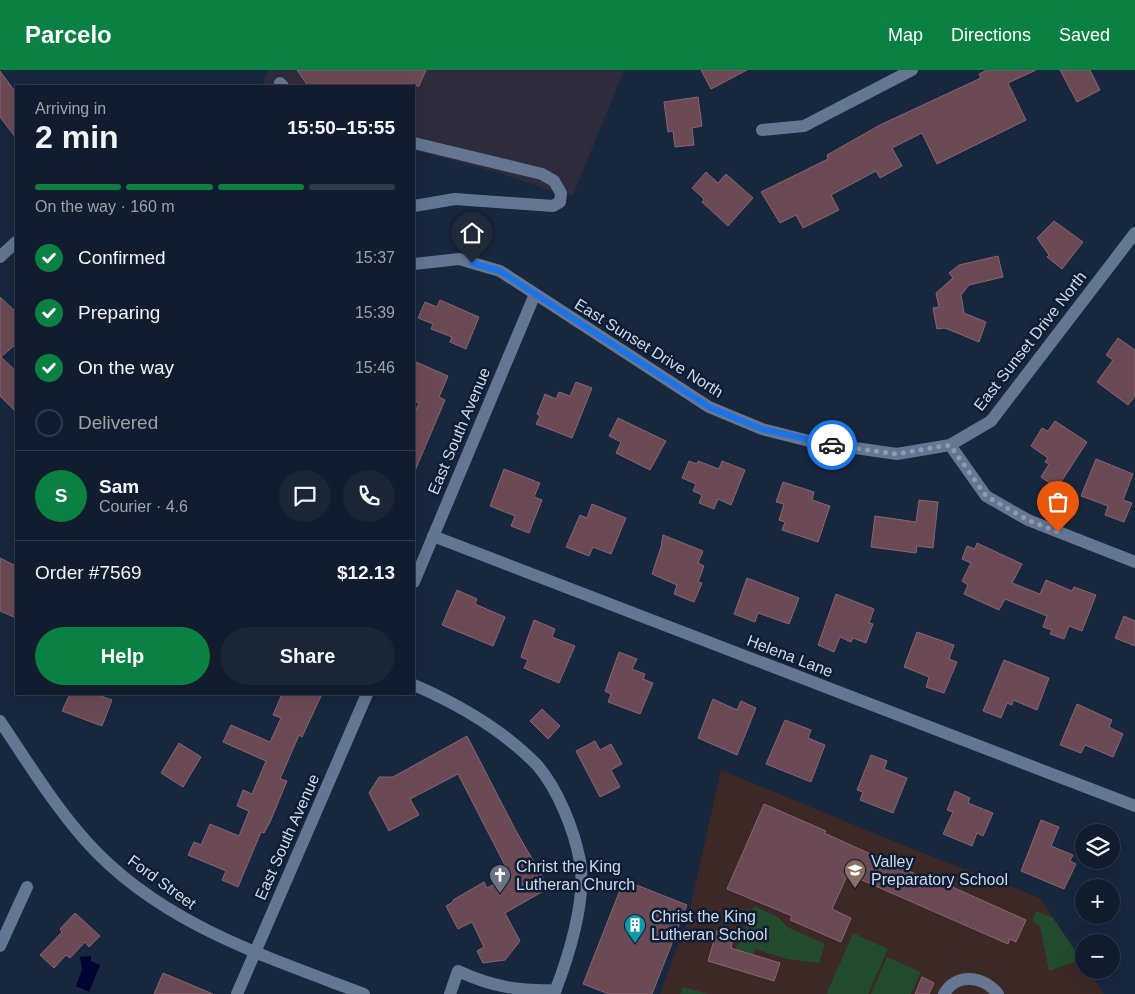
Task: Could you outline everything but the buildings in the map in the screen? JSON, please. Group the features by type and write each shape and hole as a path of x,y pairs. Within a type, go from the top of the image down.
{"street":[{"path":"762,130 804,126 912,70"},
{"path":"415,143 542,174 554,181 561,193 560,202 553,206 455,199 415,206"},
{"name":"East Sunset Drive North","path":"415,264 459,260 500,271 709,407 762,429 813,442 896,454 950,445 991,421 1135,233"},
{"path":"0,257 15,243"},
{"name":"East South Avenue","path":"415,580 534,294"},
{"path":"950,445 986,496 1028,520 1135,562"},
{"name":"Helena Lane","path":"433,536 1135,806"},
{"path":"415,685 446,699 496,730 538,766 564,809 580,863 580,896 574,936 555,992 521,991 483,982 458,971 450,994"},
{"name":"East South Avenue","path":"237,994 367,695"},
{"name":"Ford Street","path":"0,721 59,807 86,841 123,877 163,907 193,924 255,952 364,994"},
{"path":"0,946 27,887"},
{"path":"944,994 961,979 983,981 992,986 998,994"},
{"path":"971,979 982,985 990,994"}],"shaded area":[{"path":"268,70 624,70 573,195 548,190 500,173 415,150 415,85 262,85"},
{"name":"Valley Preparatory School","path":"721,770 908,847 1040,898 1075,950 1075,979 1094,979 1104,994 660,994 688,918"}],"green space":[{"path":"754,906 778,917 787,927 825,944 819,963 787,959 755,949 753,955 736,949"},
{"path":"1036,911 1053,918 1075,950 1075,961 1049,971 1040,926 1032,921"},
{"path":"853,933 888,949 868,994 829,994 827,993"},
{"path":"887,957 921,972 911,994 871,994"},
{"path":"683,987 708,994 680,994"}],"water":[{"path":"91,956 91,961 100,965 89,992 76,986 82,970 80,957"}],"way so far":[{"path":"832,445 896,454 950,445 986,496 1028,520 1058,532"}],"place":[{"name":"Valley Preparatory School","path":"855,889"},
{"name":"Christ the King Lutheran Church","path":"500,894"},
{"name":"Christ the King Lutheran School","path":"635,944"}],"route":[{"path":"472,263 500,271 709,407 762,429 832,445"}]}
